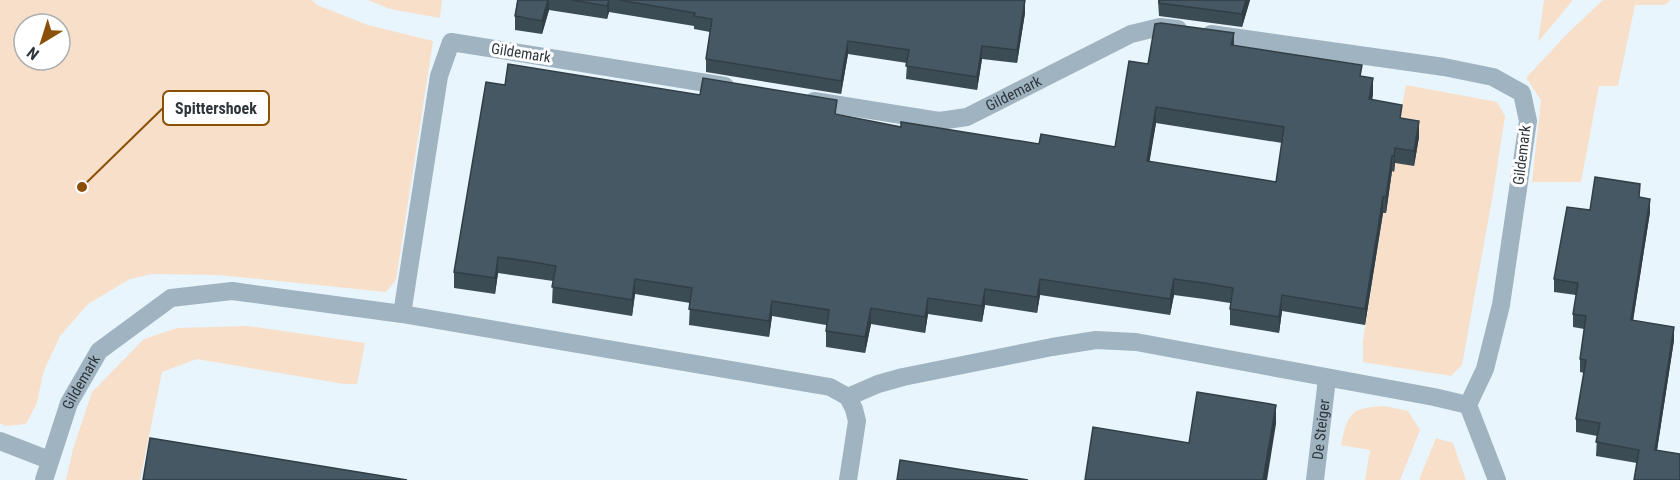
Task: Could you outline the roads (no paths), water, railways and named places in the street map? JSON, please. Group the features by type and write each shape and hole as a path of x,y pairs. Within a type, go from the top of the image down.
{"street":[{"name":"Gildemark","path":"800,99 939,121 967,117 1131,34 1160,27 1432,66 1493,77 1522,93 1528,121 1501,305 1485,369 1468,405"},
{"name":"Gildemark","path":"402,314 439,76 451,42 742,89"},
{"name":"Gildemark","path":"44,480 69,403 99,351 171,298 232,291 402,314 830,387 848,397"},
{"path":"848,480 857,421 848,397 878,384 903,377 1096,340 1136,342 1468,405 1497,480"},
{"name":"De Steiger","path":"1315,480 1327,379"},
{"path":"0,441 49,460"}],"place":[{"name":"Spittershoek","path":"82,187"}]}
